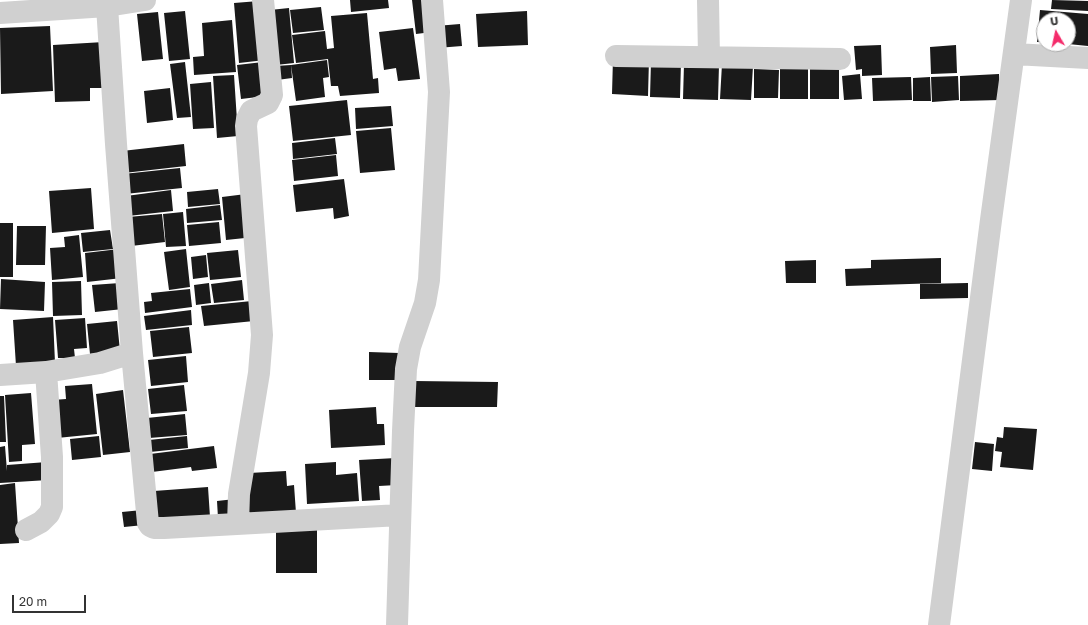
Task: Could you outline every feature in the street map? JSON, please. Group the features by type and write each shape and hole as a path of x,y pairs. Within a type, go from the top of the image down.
{"street":[{"path":"0,13 107,6 145,0"},
{"path":"238,524 239,494 259,373 262,335 246,126 247,119 251,111 268,103 272,95 263,0"},
{"path":"396,625 406,369 410,347 425,304 429,280 439,92 432,0"},
{"path":"708,0 709,57"},
{"path":"939,625 1021,0"},
{"path":"107,6 132,353 148,523 154,528 164,528 400,515"},
{"path":"1014,54 1088,58"},
{"path":"616,56 840,59"},
{"path":"0,375 46,372 100,362 132,353"},
{"path":"26,530 41,522 49,514 52,507 52,457 46,372"}],"building":[{"path":"350,0 388,0 389,8 351,12"},
{"path":"412,0 429,0 432,32 416,34"},
{"path":"1052,0 1088,1 1088,11 1051,9"},
{"path":"259,1 265,60 239,63 234,3"},
{"path":"321,7 324,30 293,33 290,10"},
{"path":"289,8 294,63 276,65 270,10"},
{"path":"1040,10 1064,12 1040,12"},
{"path":"185,11 190,59 169,61 164,13"},
{"path":"527,11 528,45 478,47 476,14"},
{"path":"158,12 163,59 142,61 137,14"},
{"path":"367,13 373,79 378,78 379,93 340,96 338,86 331,86 328,59 296,63 292,35 325,31 327,49 334,48 331,16"},
{"path":"1076,13 1088,14 1088,46 1076,45"},
{"path":"232,20 236,72 194,75 193,57 204,56 202,23"},
{"path":"460,24 462,46 437,48 436,26"},
{"path":"50,26 53,91 1,94 0,28"},
{"path":"413,28 420,79 398,81 396,68 384,70 379,32"},
{"path":"104,42 105,88 90,88 90,101 55,102 53,45"},
{"path":"881,45 882,75 862,76 862,69 856,70 854,46"},
{"path":"956,45 957,73 931,74 930,47"},
{"path":"613,58 649,59 648,96 612,94"},
{"path":"327,60 329,77 323,78 325,97 296,101 291,65"},
{"path":"651,61 681,62 680,98 650,97"},
{"path":"185,62 191,117 177,118 170,64"},
{"path":"263,62 266,96 241,99 237,65"},
{"path":"810,63 839,64 839,99 810,99"},
{"path":"684,64 719,65 718,100 683,99"},
{"path":"722,64 753,66 751,100 720,99"},
{"path":"291,65 292,78 277,80 275,66"},
{"path":"780,67 808,67 808,99 780,99"},
{"path":"754,69 779,70 778,98 754,98"},
{"path":"860,74 862,99 844,100 842,76"},
{"path":"999,74 1000,100 960,101 960,76"},
{"path":"234,75 238,136 217,138 213,76"},
{"path":"958,76 959,100 932,102 931,77"},
{"path":"911,77 912,100 873,101 872,78"},
{"path":"930,77 931,101 913,101 913,78"},
{"path":"211,82 214,128 193,129 190,84"},
{"path":"170,88 173,120 147,123 144,91"},
{"path":"347,100 351,135 293,141 289,106"},
{"path":"391,106 393,126 356,129 355,108"},
{"path":"391,128 395,170 360,173 356,131"},
{"path":"335,138 337,154 293,159 292,143"},
{"path":"184,144 186,166 124,173 122,151"},
{"path":"336,155 338,176 294,181 292,160"},
{"path":"180,168 182,188 125,194 123,174"},
{"path":"344,179 349,216 334,219 333,208 296,212 293,185"},
{"path":"91,188 94,229 52,233 49,191"},
{"path":"218,189 220,204 188,207 187,192"},
{"path":"171,190 173,211 128,216 126,196"},
{"path":"246,194 245,238 226,240 222,197"},
{"path":"220,205 222,220 187,223 186,209"},
{"path":"183,212 186,246 166,247 163,214"},
{"path":"162,214 165,242 131,246 128,217"},
{"path":"219,222 221,243 189,246 187,225"},
{"path":"0,223 13,223 13,277 0,277"},
{"path":"17,226 46,226 45,265 16,265"},
{"path":"110,230 113,249 83,252 81,233"},
{"path":"79,235 83,277 52,280 50,248 65,247 64,237"},
{"path":"119,249 122,278 87,282 85,253"},
{"path":"186,249 190,287 169,290 164,252"},
{"path":"238,250 241,277 210,280 207,253"},
{"path":"206,255 208,277 193,279 191,257"},
{"path":"941,258 941,283 846,286 845,269 871,268 871,260"},
{"path":"816,260 816,283 786,283 785,261"},
{"path":"1,279 45,282 44,311 0,309"},
{"path":"242,280 244,300 214,303 211,284"},
{"path":"81,281 82,315 53,316 52,282"},
{"path":"120,283 123,309 95,312 92,285"},
{"path":"209,283 211,303 196,305 194,285"},
{"path":"968,283 968,298 920,299 920,284"},
{"path":"190,289 192,307 145,313 144,302 152,301 151,293"},
{"path":"252,301 254,321 204,326 201,306"},
{"path":"191,310 192,325 146,330 144,316"},
{"path":"53,317 55,363 16,366 13,320"},
{"path":"85,318 87,348 74,349 75,358 58,358 55,320"},
{"path":"117,321 120,351 90,354 87,324"},
{"path":"189,327 192,353 153,357 150,331"},
{"path":"369,352 399,353 399,380 369,380"},
{"path":"186,356 188,382 151,386 148,360"},
{"path":"414,381 498,382 497,407 413,407"},
{"path":"92,384 97,434 57,438 53,400 66,399 65,386"},
{"path":"184,385 187,411 151,414 148,389"},
{"path":"123,390 130,452 103,455 96,394"},
{"path":"31,393 35,444 22,445 22,461 9,462 5,395"},
{"path":"0,396 4,396 6,442 0,442"},
{"path":"376,407 377,424 384,424 385,445 331,448 329,410"},
{"path":"185,414 187,435 149,438 147,418"},
{"path":"1004,427 1037,429 1033,470 1000,467 1002,452 995,451 997,437 1003,438"},
{"path":"99,436 101,457 72,460 70,439"},
{"path":"187,436 188,448 150,452 149,440"},
{"path":"975,442 994,444 992,471 972,469"},
{"path":"5,446 7,471 7,465 47,462 48,480 0,483 0,447"},
{"path":"214,446 217,468 192,471 191,467 152,472 150,454"},
{"path":"396,458 397,485 379,486 380,500 362,501 359,460"},
{"path":"336,462 336,475 357,473 359,501 307,504 305,464"},
{"path":"286,471 287,486 294,485 296,513 244,515 249,473"},
{"path":"15,483 19,543 0,544 0,485"},
{"path":"208,487 210,517 155,520 154,491"},
{"path":"235,499 236,518 218,518 217,501"},
{"path":"142,510 144,525 124,527 122,512"},
{"path":"276,528 317,528 317,573 276,573"}]}
